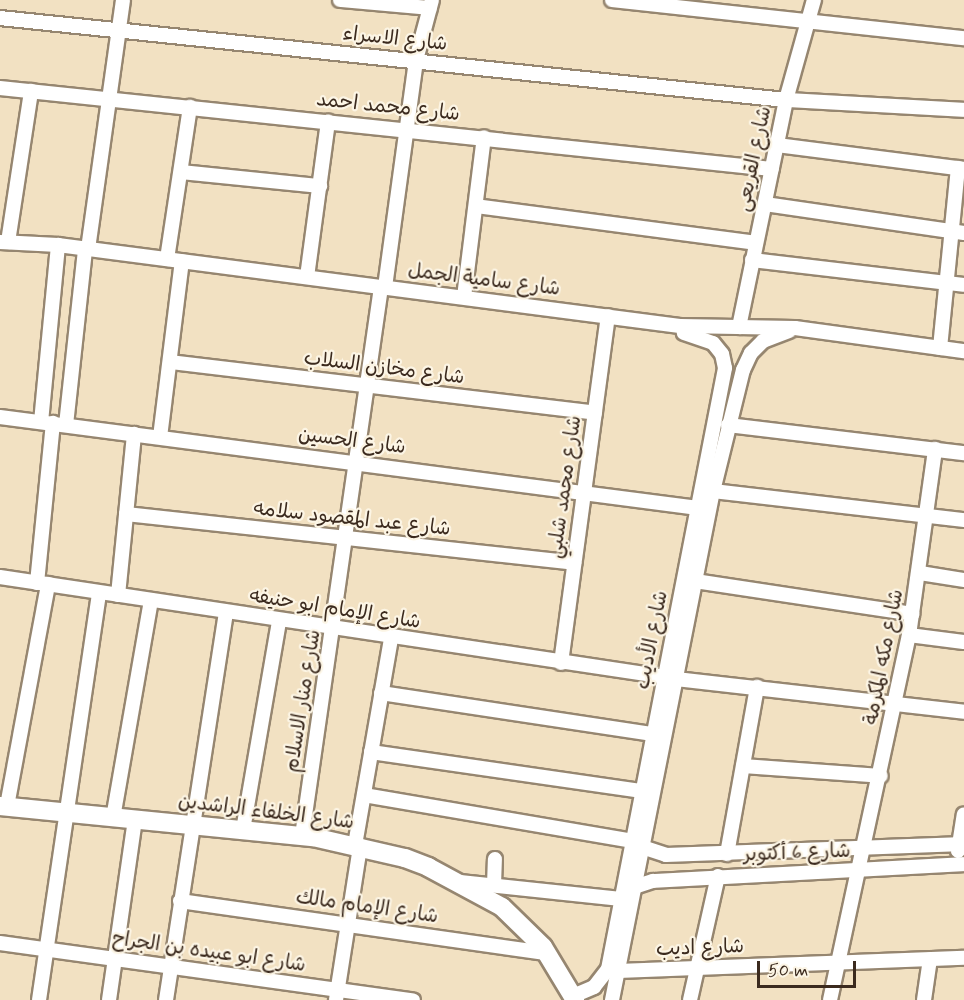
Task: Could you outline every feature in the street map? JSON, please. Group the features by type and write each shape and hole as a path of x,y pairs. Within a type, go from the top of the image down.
{"main road":[{"name":"شارع الخلفاء الراشدين","path":"4,806 302,836 358,845 428,867 502,907 547,954 581,997"}],"street":[{"path":"53,423 87,249 123,0"},
{"path":"340,0 431,4"},
{"path":"612,0 964,38"},
{"name":"شارع القريعى","path":"739,327 786,100 814,0"},
{"name":"شارع منار الاسلام","path":"302,836 416,60 431,4"},
{"name":"شارع الاسراء","path":"0,18 786,100 964,111"},
{"name":"شارع محمد احمد","path":"0,88 406,128 772,169"},
{"path":"4,242 31,91"},
{"path":"160,437 170,362 180,172 190,107"},
{"path":"307,277 328,121"},
{"path":"464,297 484,137"},
{"path":"777,145 961,169 958,232 946,284 939,348"},
{"path":"180,172 320,186"},
{"path":"765,204 958,232"},
{"path":"476,206 756,243"},
{"name":"شارع سامية الجمل","path":"4,242 58,245 698,328 806,329 964,351"},
{"path":"4,806 42,584 53,423 58,245"},
{"path":"752,260 964,285"},
{"name":"شارع محمد شلبي","path":"561,663 608,316"},
{"name":"شارع الأديب","path":"581,997 608,969 621,899 638,844 670,678 724,361 718,348 707,339 650,321"},
{"name":"شارع الأديب","path":"612,1000 634,887 642,791 653,734 695,581 728,425 751,353 770,337 806,329"},
{"name":"شارع مخازن السلاب","path":"170,362 595,413"},
{"name":"شارع الحسين","path":"0,417 357,461 698,508"},
{"path":"728,425 964,453"},
{"path":"118,596 134,434"},
{"name":"شارع مكه المكرمة","path":"830,1000 896,704 920,573 935,449"},
{"path":"713,491 964,520"},
{"name":"شارع عبد المقصود سلامه","path":"126,514 574,562"},
{"path":"920,573 964,580"},
{"name":"شارع الإمام ابو حنيفه","path":"0,577 561,663 964,712"},
{"path":"695,581 913,614"},
{"path":"39,1000 99,592"},
{"path":"112,818 151,600"},
{"path":"166,1000 226,612"},
{"path":"243,830 279,621"},
{"path":"909,635 964,642"},
{"path":"337,995 364,795 390,638"},
{"path":"728,854 757,687"},
{"path":"381,693 653,734"},
{"path":"371,752 642,791"},
{"path":"743,766 880,776"},
{"name":"شارع 6 أكتوبر","path":"364,795 638,844 666,855 962,844"},
{"path":"960,865 964,814"},
{"path":"109,1000 135,820"},
{"path":"494,885 495,859"},
{"name":"شارع 6 أكتوبر","path":"634,887 645,882 718,876 960,865"},
{"path":"690,1000 718,876"},
{"path":"458,882 621,899"},
{"name":"شارع الإمام مالك","path":"180,901 347,923 547,954"},
{"name":"شارع ابو عبيده بن الجراح","path":"0,943 171,967 337,995 413,1000"},
{"name":"شارع اديب","path":"618,970 964,958"},
{"path":"924,1000 930,959"}]}
